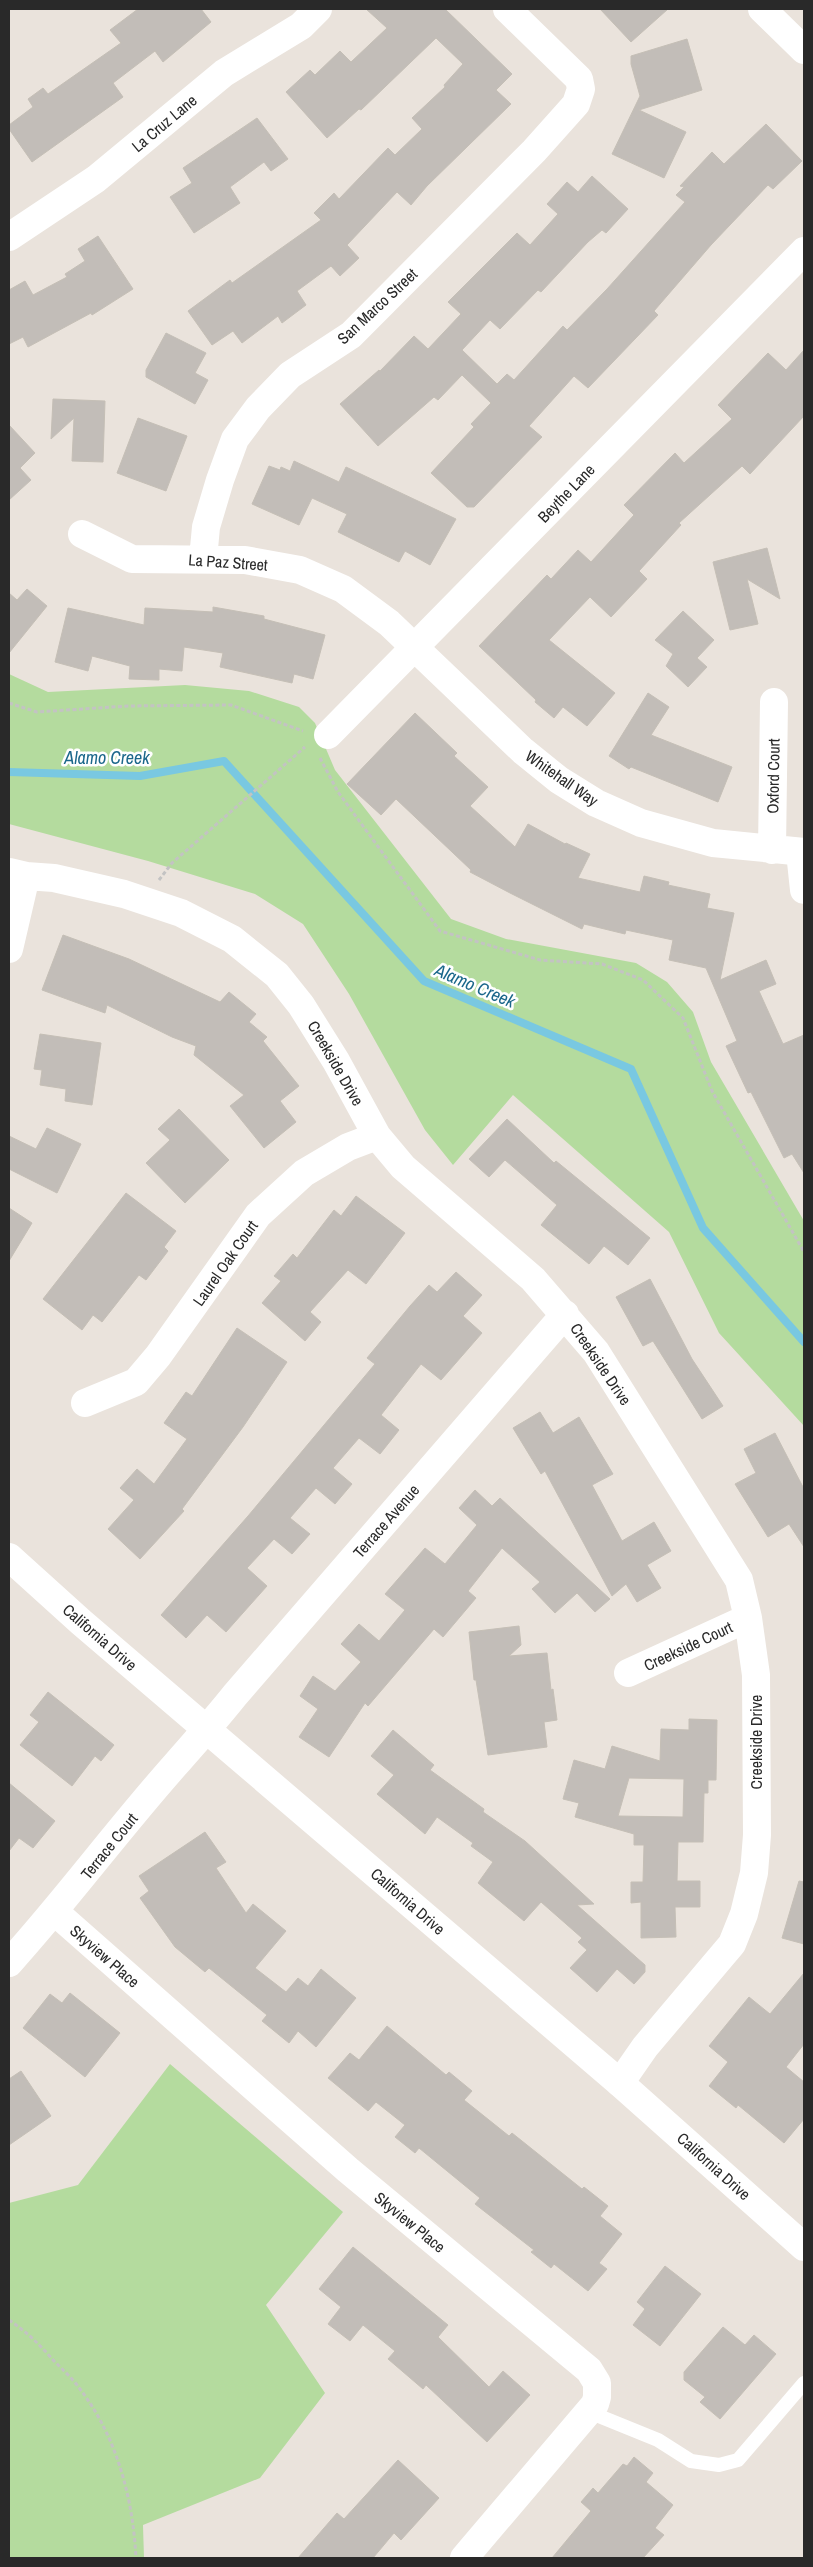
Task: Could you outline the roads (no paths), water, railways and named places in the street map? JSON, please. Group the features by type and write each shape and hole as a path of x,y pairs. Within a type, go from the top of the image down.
{"street":[{"name":"La Cruz Lane","path":"9,237 96,179 224,73 301,26 318,9"},
{"name":"San Marco Street","path":"203,559 206,527 220,480 235,439 252,416 290,375 351,335 566,117 576,104 581,89 580,79 507,9"},
{"path":"762,9 804,50"},
{"name":"Beythe Lane","path":"317,740 415,647 804,251"},
{"name":"La Paz Street","path":"82,534 132,559 245,560 300,570 343,590 388,623 415,647"},
{"name":"Whitehall Way","path":"415,647 523,751 559,780 596,803 641,823 713,844 802,852"},
{"name":"Oxford Court","path":"772,850 774,702"},
{"path":"802,852 804,890"},
{"path":"9,949 17,874"},
{"name":"Creekside Drive","path":"17,874 54,878 142,900 181,913 232,939 277,975 301,1005 378,1136 403,1167 533,1278 596,1352 739,1580 748,1618 756,1675 757,1835 754,1873 744,1914 732,1944 645,2047 620,2083"},
{"name":"Laurel Oak Court","path":"85,1403 136,1382 158,1356 258,1216 304,1173 348,1147 378,1136"},
{"name":"Terrace Avenue","path":"208,1730 242,1688 565,1314"},
{"name":"California Drive","path":"9,1557 620,2083 804,2247"},
{"name":"Creekside Court","path":"628,1673 748,1618"},
{"name":"Terrace Court","path":"9,1963 55,1912 176,1764 208,1730"},
{"name":"Skyview Place","path":"55,1912 348,2170 589,2370 597,2383 598,2391 595,2404 464,2558"}],"lane":[{"path":"589,2412 658,2440 691,2461 720,2465 738,2460 804,2383"}],"waterway":[{"name":"Alamo Creek","path":"9,772 140,776 224,761 424,981 631,1069 703,1228 804,1342"}]}
